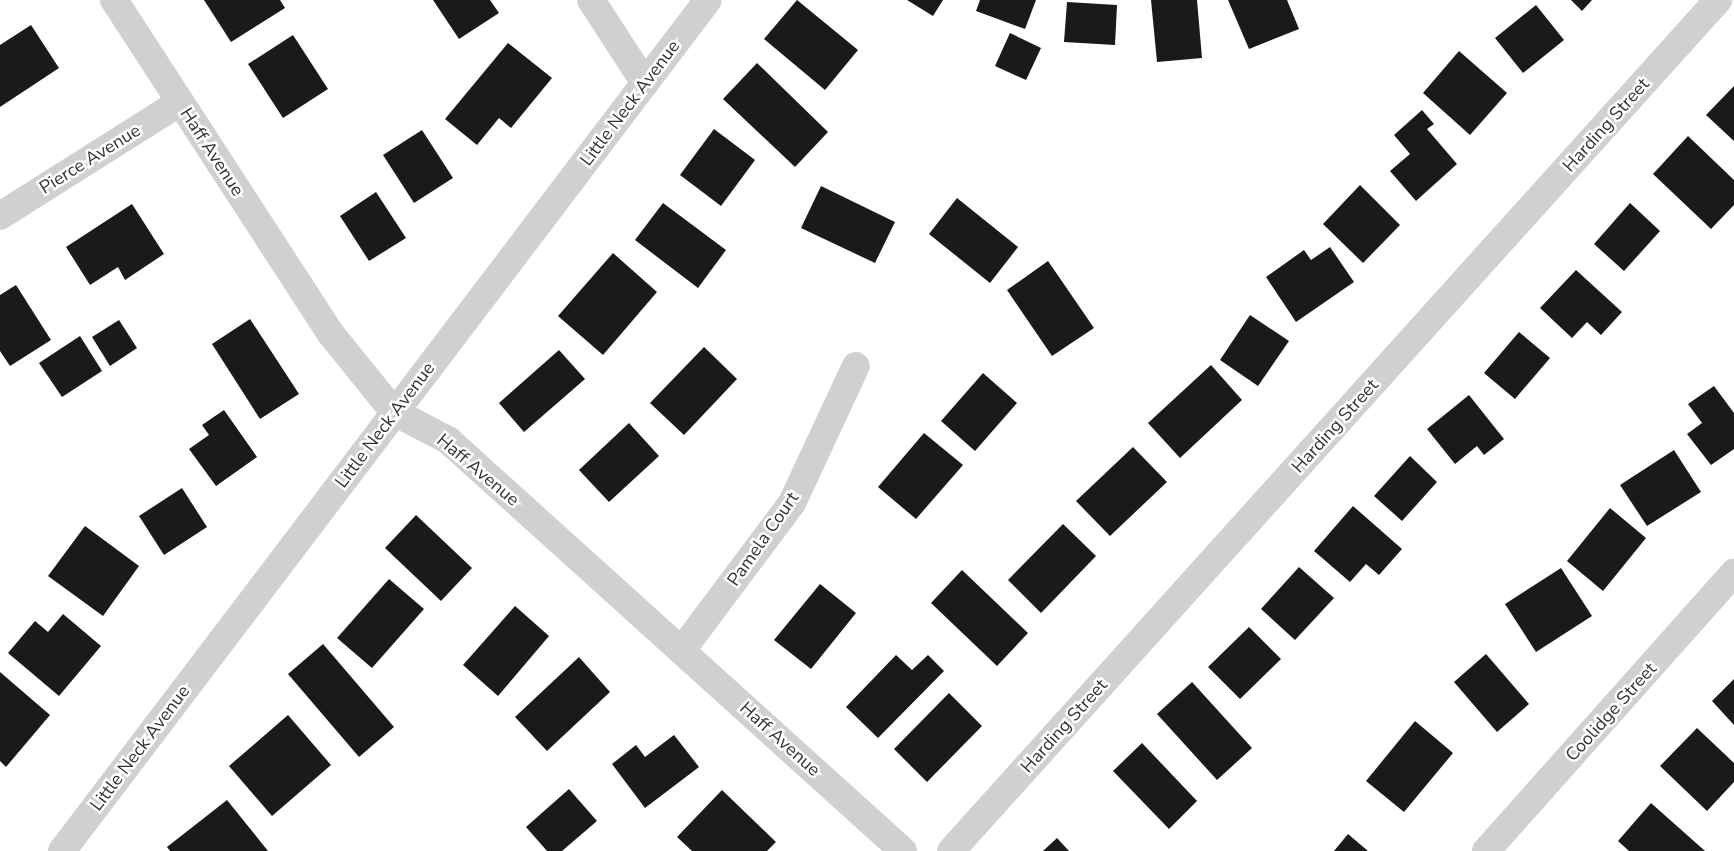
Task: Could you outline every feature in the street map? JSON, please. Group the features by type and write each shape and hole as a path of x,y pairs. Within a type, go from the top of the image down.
{"street":[{"name":"Haff Avenue","path":"114,0 331,334 394,412 448,440 903,851"},
{"path":"591,0 645,83"},
{"name":"Little Neck Avenue","path":"62,851 708,0"},
{"name":"Harding Street","path":"951,851 1718,0"},
{"name":"Pierce Avenue","path":"0,216 180,102"},
{"name":"Pamela Court","path":"682,650 792,503 856,366"},
{"name":"Coolidge Street","path":"1486,851 1734,573"}],"building":[{"path":"204,0 280,0 285,8 231,42"},
{"path":"433,0 490,0 499,13 459,39"},
{"path":"797,0 858,50 825,90 764,39"},
{"path":"907,0 943,0 933,16"},
{"path":"980,0 1036,0 1025,29 976,11"},
{"path":"1151,0 1197,0 1202,58 1157,62"},
{"path":"1228,0 1287,0 1299,29 1249,49"},
{"path":"1571,0 1592,0 1582,11"},
{"path":"1067,2 1117,5 1115,45 1064,42"},
{"path":"1536,5 1564,40 1523,73 1495,38"},
{"path":"31,25 59,68 0,107 0,45"},
{"path":"1010,33 1041,48 1026,80 995,66"},
{"path":"293,35 328,89 283,118 248,64"},
{"path":"508,43 552,78 511,128 499,118 477,145 445,119"},
{"path":"1459,51 1507,93 1470,135 1423,93"},
{"path":"757,63 828,132 795,167 723,99"},
{"path":"1734,86 1734,141 1706,115"},
{"path":"1422,110 1434,124 1427,129 1457,164 1416,201 1390,171 1410,154 1394,135"},
{"path":"714,129 755,160 721,206 680,175"},
{"path":"422,130 453,178 414,203 383,155"},
{"path":"1688,136 1734,180 1734,205 1711,229 1653,174"},
{"path":"1360,185 1400,225 1363,263 1323,224"},
{"path":"821,186 895,222 875,263 801,228"},
{"path":"376,192 406,238 369,261 340,216"},
{"path":"957,198 1018,247 990,283 929,234"},
{"path":"663,203 726,250 698,288 635,240"},
{"path":"1630,203 1660,231 1624,271 1594,244"},
{"path":"132,204 164,254 125,280 118,267 90,285 66,247"},
{"path":"1330,247 1354,282 1296,322 1266,277 1304,250 1311,260"},
{"path":"613,253 657,292 603,355 558,316"},
{"path":"1048,261 1094,328 1052,356 1007,290"},
{"path":"1576,270 1622,312 1601,335 1587,322 1572,338 1540,308"},
{"path":"16,285 51,340 10,366 0,351 0,295"},
{"path":"1250,315 1289,341 1258,386 1220,360"},
{"path":"250,319 299,394 260,419 212,344"},
{"path":"119,320 137,348 110,366 92,337"},
{"path":"1519,332 1550,358 1515,399 1484,373"},
{"path":"80,336 102,371 62,397 39,363"},
{"path":"704,347 737,379 684,435 650,403"},
{"path":"559,350 585,379 524,432 499,403"},
{"path":"1211,365 1242,400 1180,458 1148,423"},
{"path":"983,373 1017,403 975,451 941,421"},
{"path":"1714,386 1734,413 1734,449 1711,465 1687,434 1702,423 1688,404"},
{"path":"1469,395 1504,439 1484,455 1477,446 1455,464 1427,429"},
{"path":"224,410 257,457 216,486 189,449 209,435 202,425"},
{"path":"629,423 659,456 609,502 579,470"},
{"path":"924,433 963,465 916,519 878,487"},
{"path":"1133,447 1167,482 1110,536 1076,501"},
{"path":"1674,450 1701,492 1647,526 1620,485"},
{"path":"1410,456 1437,482 1402,521 1374,496"},
{"path":"182,488 207,527 164,555 139,516"},
{"path":"1353,506 1402,549 1379,575 1366,564 1350,582 1314,551"},
{"path":"1610,508 1646,538 1603,591 1567,561"},
{"path":"416,515 472,568 441,601 385,548"},
{"path":"1063,524 1096,556 1041,613 1008,580"},
{"path":"85,526 139,566 103,616 48,576"},
{"path":"1299,567 1334,598 1295,640 1261,609"},
{"path":"1561,568 1592,616 1536,652 1505,604"},
{"path":"962,570 1028,633 997,666 931,603"},
{"path":"389,579 424,609 372,668 337,638"},
{"path":"820,584 856,613 811,669 774,640"},
{"path":"515,606 549,636 498,696 463,665"},
{"path":"63,614 101,646 59,696 8,653 35,621 48,632"},
{"path":"1249,627 1281,659 1240,699 1208,667"},
{"path":"323,644 394,727 359,757 288,674"},
{"path":"1486,654 1529,704 1497,732 1454,682"},
{"path":"896,655 912,670 928,655 944,671 878,738 846,707"},
{"path":"579,657 610,692 547,751 515,717"},
{"path":"0,672 50,715 6,767 0,761"},
{"path":"1734,679 1734,725 1712,701"},
{"path":"1192,682 1252,748 1217,780 1157,714"},
{"path":"949,693 982,726 927,782 894,749"},
{"path":"288,715 331,765 272,816 229,766"},
{"path":"1415,721 1453,753 1404,812 1366,781"},
{"path":"1697,728 1734,763 1734,782 1707,811 1660,766"},
{"path":"674,735 699,767 645,808 612,764 636,745 645,757"},
{"path":"1142,743 1197,801 1169,829 1113,771"},
{"path":"569,789 597,821 562,851 547,851 526,827"},
{"path":"722,790 776,842 767,851 692,851 677,837"},
{"path":"227,800 268,851 170,851 167,847"},
{"path":"1651,803 1705,851 1629,851 1618,841"},
{"path":"1348,834 1368,851 1334,851"},
{"path":"1057,838 1069,851 1043,851"}]}
